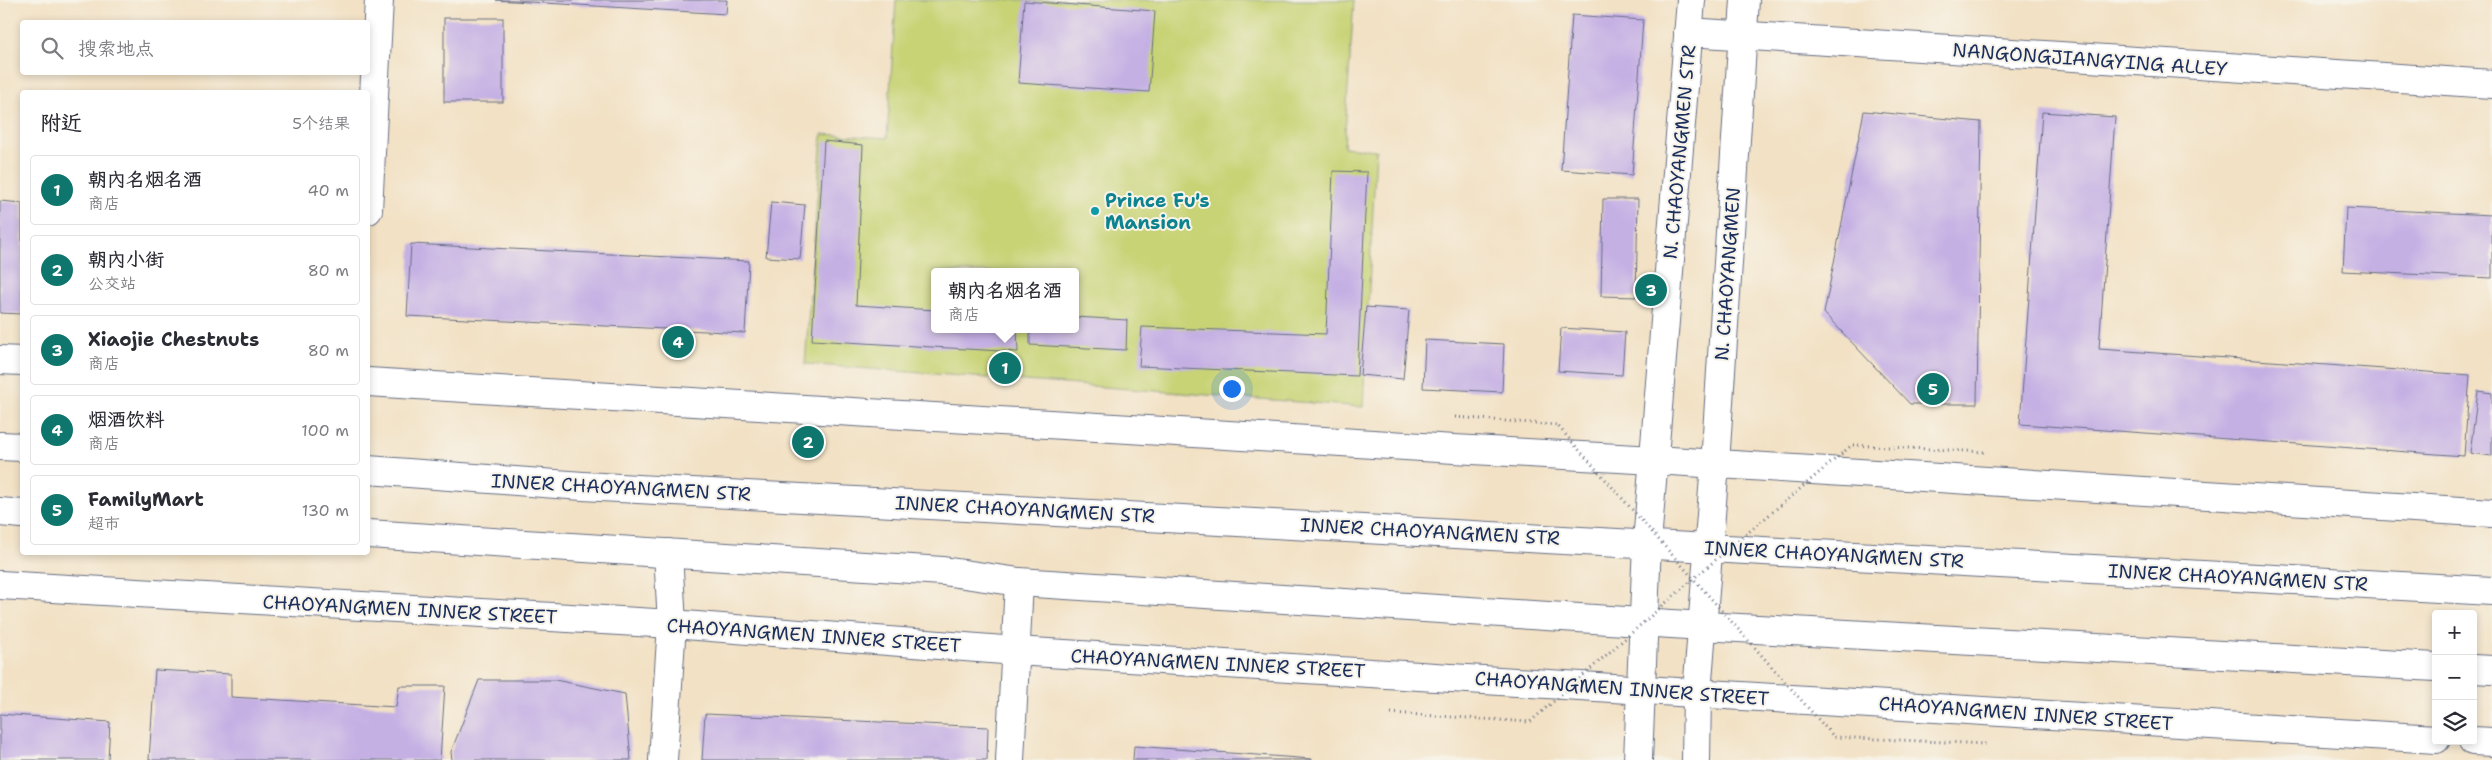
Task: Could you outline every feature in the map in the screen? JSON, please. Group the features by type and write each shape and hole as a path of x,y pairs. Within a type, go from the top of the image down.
{"street":[{"path":"370,172 379,0"},
{"name":"N. CHAOYANGMEN STR","path":"1638,760 1647,543 1691,0"},
{"name":"N. CHAOYANGMEN","path":"1696,760 1697,693 1715,464 1745,0"},
{"name":"NANGONGJIANGYING ALLEY","path":"1688,32 1742,37 2492,84"},
{"path":"0,360 20,361"},
{"path":"370,382 2492,513"},
{"path":"0,446 20,447"},
{"name":"INNER CHAOYANGMEN STR","path":"370,470 602,487 1647,543 2492,591"},
{"path":"0,512 20,514"},
{"path":"370,534 943,571 1019,582 1702,626 2432,667"},
{"path":"663,760 672,624 668,552"},
{"path":"1010,760 1019,582"},
{"name":"CHAOYANGMEN INNER STREET","path":"0,585 672,624 1016,651 2432,739"},
{"path":"2477,669 2492,670"},
{"path":"2477,741 2492,742"}],"path":[{"path":"1455,417 1557,425 1834,738 1987,744"},
{"path":"1390,713 1530,722 1693,579 1852,445 1985,452"}],"green space":[{"name":"Prince Fu's Mansion","path":"896,0 1354,0 1344,147 1376,150 1363,407 805,364 822,134 887,138"}],"building":[{"path":"496,0 727,0 726,14"},
{"path":"1024,1 1155,11 1149,92 1018,83"},
{"path":"1572,15 1643,20 1632,175 1561,170"},
{"path":"444,18 503,18 503,102 444,102"},
{"path":"1864,111 1981,122 1977,404 1910,404 1824,313"},
{"path":"2042,112 2115,117 2099,349 2470,375 2464,456 2020,424"},
{"path":"824,141 863,145 856,305 931,310 931,333 1017,333 1018,352 812,340"},
{"path":"1333,171 1367,172 1357,376 1139,366 1142,327 1326,334"},
{"path":"1603,199 1638,199 1636,297 1601,296"},
{"path":"0,201 20,203 20,314 0,313"},
{"path":"771,202 805,205 800,259 766,257"},
{"path":"2346,208 2492,215 2492,278 2343,271"},
{"path":"411,244 749,261 745,333 407,316"},
{"path":"1366,307 1409,310 1403,379 1360,375"},
{"path":"1079,317 1127,320 1126,350 1030,345 1030,333 1079,333"},
{"path":"1561,328 1625,332 1622,375 1558,371"},
{"path":"1425,340 1504,344 1502,392 1423,388"},
{"path":"2478,391 2492,393 2492,456 2470,453"},
{"path":"155,670 231,674 231,697 396,707 399,686 445,686 440,760 149,760"},
{"path":"479,680 555,680 625,694 631,760 452,760 451,752"},
{"path":"0,714 110,722 108,760 0,760"},
{"path":"705,714 988,727 987,760 702,760"},
{"path":"1134,746 1312,759 1312,760 1133,760"}],"place":[{"name":"Prince Fu's Mansion","path":"1095,211"},
{"name":"Xiaojie Chestnuts","path":"1651,290"},
{"name":"烟酒饮料","path":"678,342"},
{"name":"朝内名烟名酒","path":"1005,368"},
{"name":"FamilyMart","path":"1933,389"},
{"name":"朝内小街","path":"808,442"}]}
